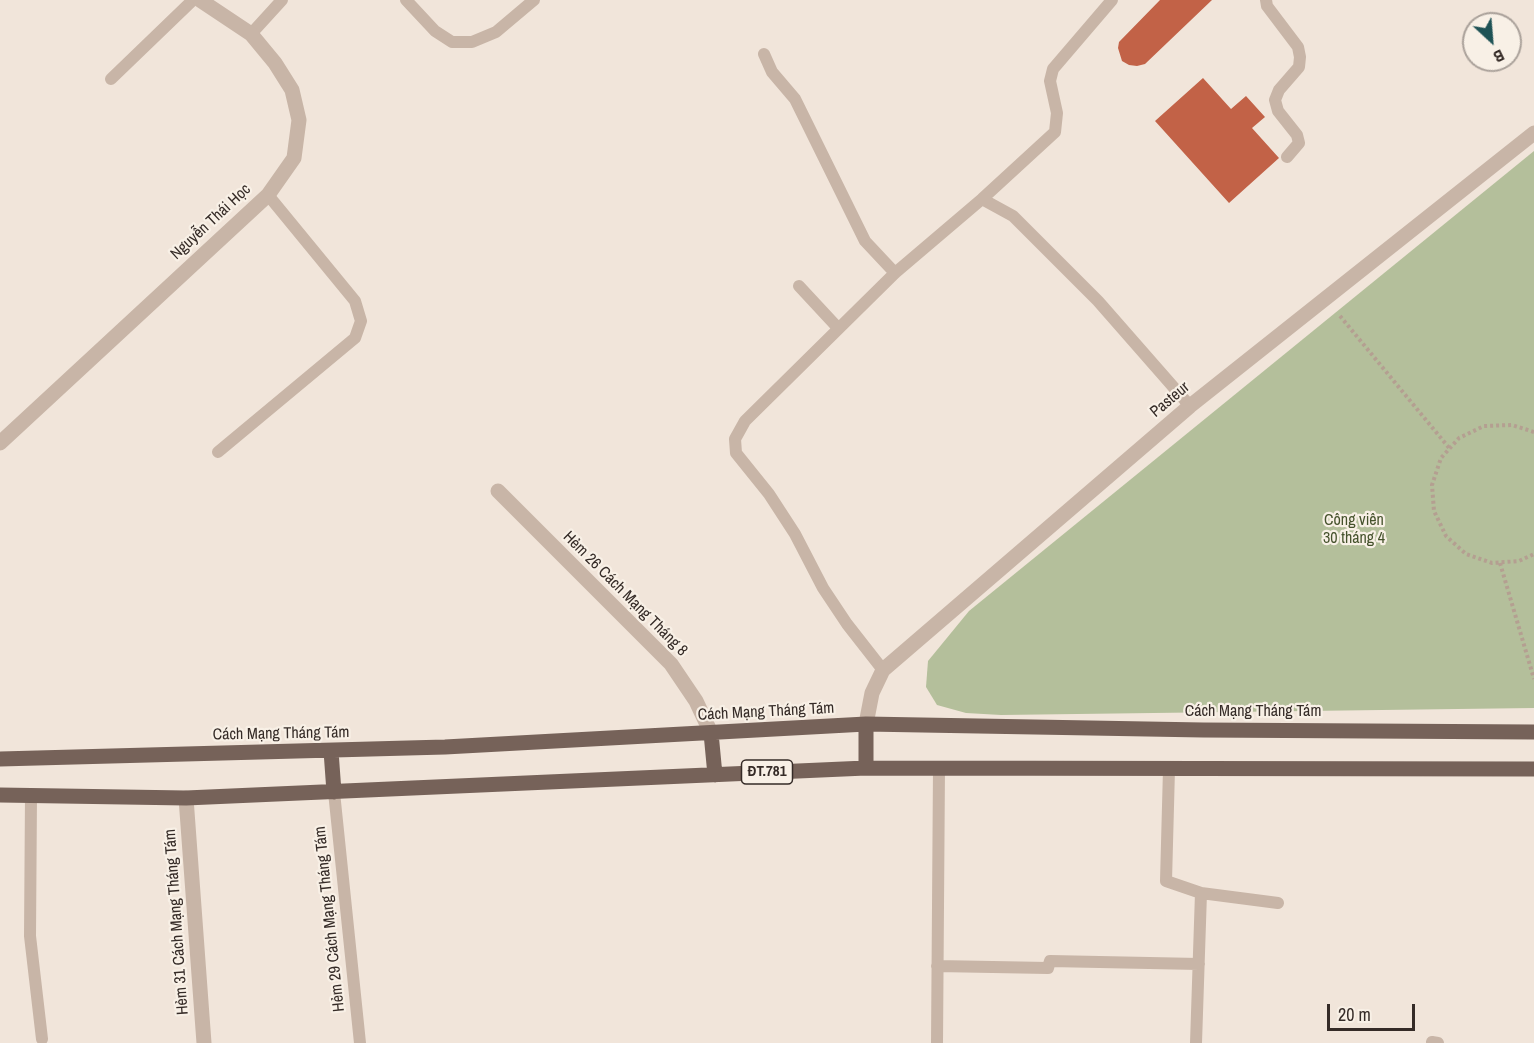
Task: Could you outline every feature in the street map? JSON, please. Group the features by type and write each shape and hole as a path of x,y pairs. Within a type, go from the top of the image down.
{"main road":[{"name":"Cách Mạng Tháng Tám","path":"0,759 445,747 866,724 1203,730 1534,732"},
{"path":"866,724 866,768"},
{"path":"711,733 715,775"},
{"path":"332,751 334,792"},
{"name":"ĐT.781","path":"0,795 186,798 866,768 1534,769"}],"street":[{"name":"Nguyễn Thái Học","path":"0,443 268,195 294,158 298,120 292,90 275,63 250,34 200,0"},
{"name":"Pasteur","path":"866,724 872,693 883,670 1190,406 1534,133"},
{"name":"Hẻm 26 Cách Mạng Tháng 8","path":"498,491 671,664 696,701 711,733"},
{"name":"Hẻm 31 Cách Mạng Tháng Tám","path":"186,798 204,1043"}],"lane":[{"path":"111,79 193,0"},
{"path":"250,34 282,0"},
{"path":"406,0 435,32 452,42 472,42 496,32 534,0"},
{"path":"883,670 847,624 823,588 795,534 769,494 736,453 735,439 745,421 895,273 982,199 1055,132 1057,112 1050,81 1053,69 1112,0"},
{"path":"1266,0 1267,6 1298,47 1300,57 1299,67 1279,90 1275,100 1278,111 1297,135 1299,143 1287,157"},
{"path":"764,54 772,72 795,99 865,241 895,273"},
{"path":"218,452 355,338 361,321 355,301 268,195"},
{"path":"982,199 1013,216 1098,301 1190,406"},
{"path":"800,286 838,328"},
{"path":"936,1043 939,768"},
{"path":"1169,769 1166,881 1202,893 1278,903"},
{"name":"Hẻm 29 Cách Mạng Tháng Tám","path":"334,792 360,1043"},
{"path":"32,796 30,936 42,1039"},
{"path":"1196,1043 1202,893"},
{"path":"937,966 1048,968 1050,961 1199,964"},
{"path":"1432,1042 1438,1043"}],"path":[{"path":"1326,299 1450,449"},
{"path":"1534,432 1512,425 1484,426 1460,438 1442,458 1432,485 1434,511 1446,536 1466,554 1492,563 1519,561 1534,554"},
{"path":"1500,563 1534,680"}],"green space":[{"name":"Công viên 30 tháng 4","path":"1534,151 1534,708 1001,715 966,713 937,705 926,687 928,661 969,611"}],"building":[{"path":"1160,0 1212,0 1145,64 1129,65 1122,61 1118,48 1119,42"},
{"path":"1203,78 1231,109 1246,96 1265,117 1252,128 1279,158 1229,203 1155,121"}]}
